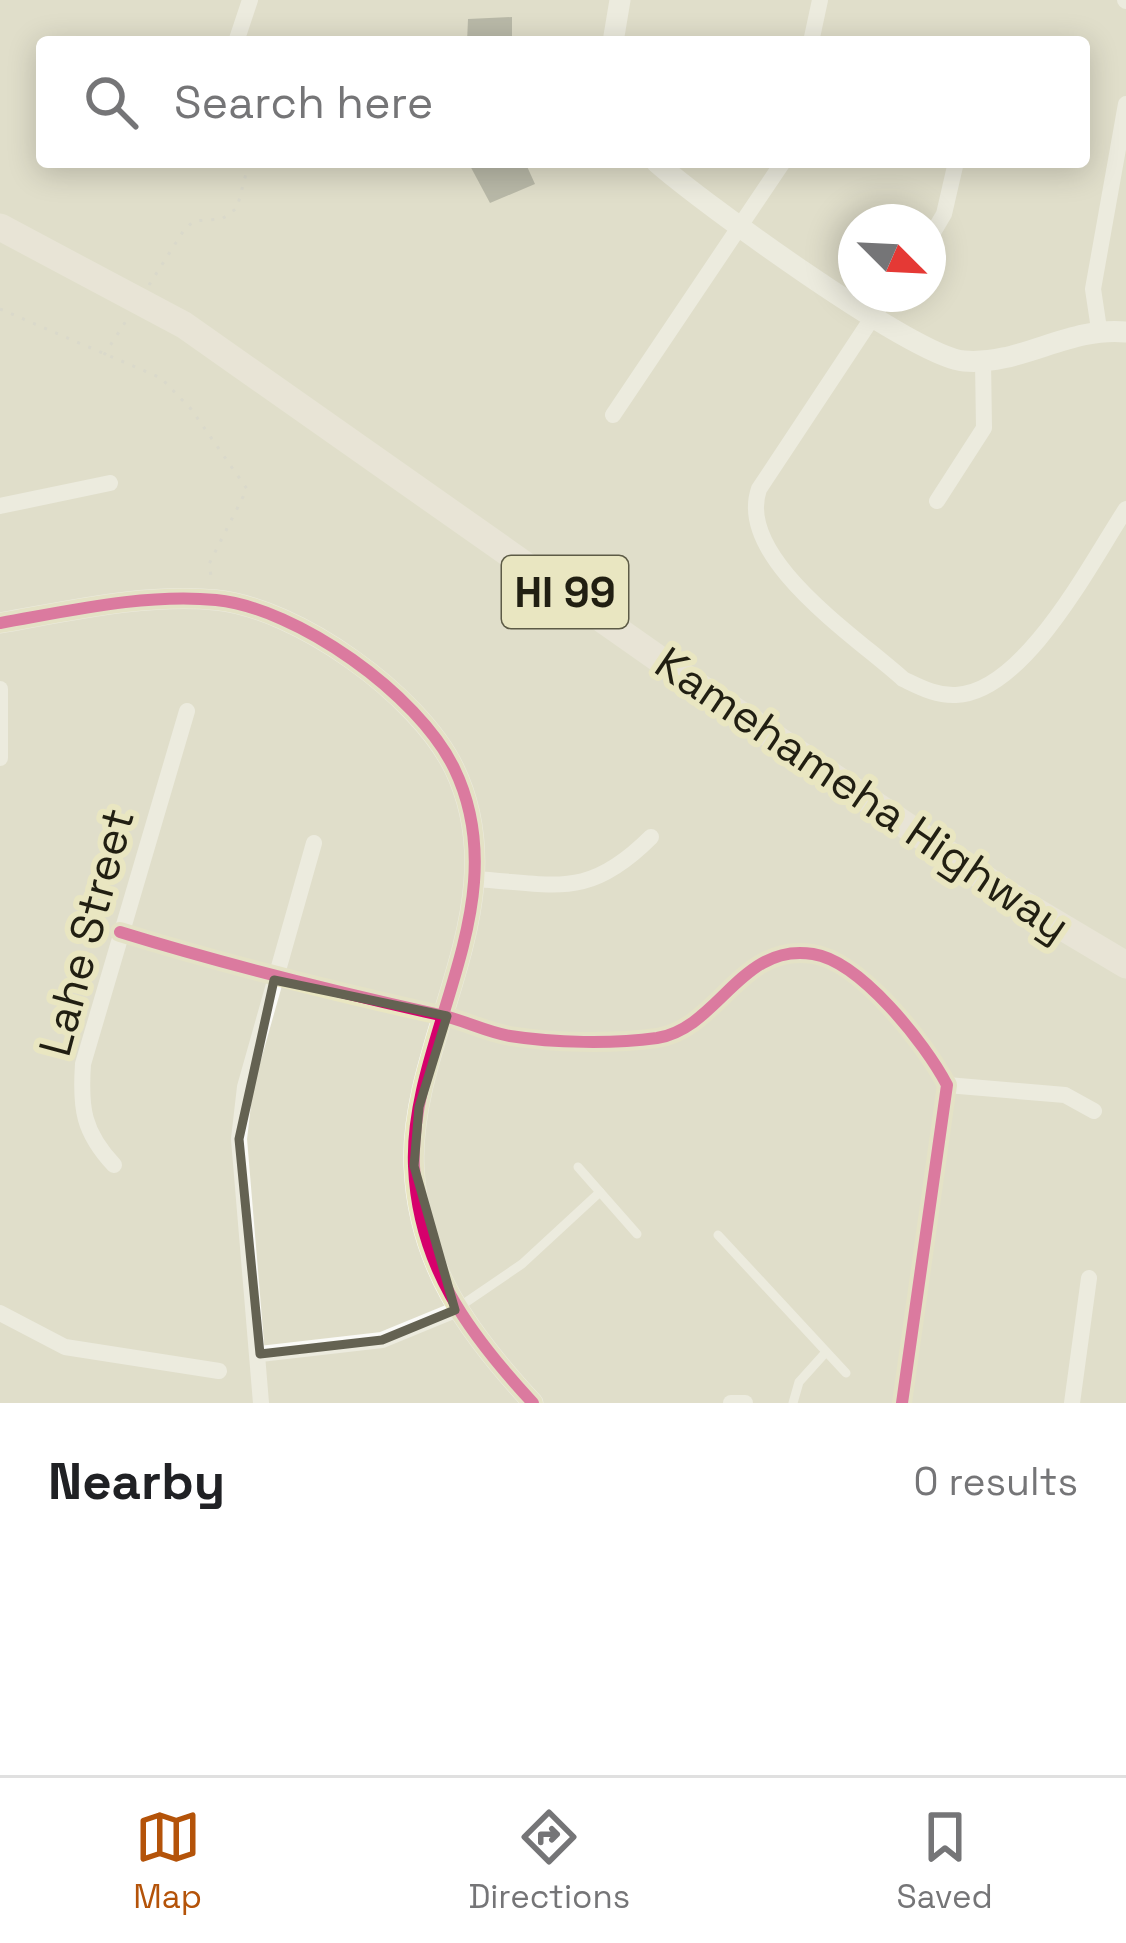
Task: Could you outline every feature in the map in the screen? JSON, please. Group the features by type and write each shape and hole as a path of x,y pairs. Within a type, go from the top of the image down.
{"main road":[{"name":"Kamehameha Highway","path":"0,227 184,325 683,676 1016,900 1126,965"}],"street":[{"path":"238,36 250,0"},
{"path":"614,36 620,0"},
{"path":"812,36 820,0"},
{"path":"1099,329 1093,289 1126,104"},
{"path":"664,168 740,227 941,356 983,362 1099,329 1126,332"},
{"path":"613,415 779,168"},
{"path":"946,205 955,168"},
{"path":"872,314 773,464 754,502 769,558 903,679 930,692 953,695 997,682 1022,660 1126,509"},
{"path":"937,501 984,428 983,362"},
{"path":"0,506 110,483"},
{"path":"0,623 172,598 245,604 278,616 362,668 411,709 453,765 474,830 474,879 447,1016 419,1107 414,1166 424,1226 454,1310 533,1403"},
{"path":"0,689 0,758"},
{"name":"Lahe Street","path":"114,1165 93,1143 81,1118 83,1064 187,711"},
{"path":"474,879 551,884 607,877 651,836"},
{"path":"261,1403 239,1139 245,1087 314,843"},
{"path":"121,932 274,980 447,1016 508,1036 662,1037 685,1026 766,959 814,954 843,964 934,1060 947,1084 902,1403"},
{"path":"947,1084 1065,1095 1094,1111"},
{"path":"1072,1403 1089,1277"},
{"path":"260,1354 382,1340 454,1310"},
{"path":"0,1313 65,1347 219,1371"},
{"path":"731,1403 745,1403"}],"lane":[{"path":"578,1167 637,1234"},
{"path":"454,1310 522,1264 600,1192"},
{"path":"718,1235 846,1372"},
{"path":"793,1403 800,1382 826,1352"}],"path":[{"path":"184,230 194,221 223,219 237,208 247,168"},
{"path":"0,309 161,379 191,409 247,489 209,564 212,582"},
{"path":"104,356 110,347"}],"highlighted area":[{"path":"274,980 447,1016 419,1107 414,1166 455,1310 382,1340 260,1354 239,1139"}],"building":[{"path":"512,17 512,36 467,36 468,19"},
{"path":"471,168 528,168 535,184 490,203"}],"cycle path":[{"path":"0,623 162,599 248,606 282,619 352,659 384,684 437,740 465,795 475,867 461,953 421,1096 414,1166 418,1202 425,1235 451,1295 488,1350 533,1403"},
{"path":"120,932 501,1034 564,1041 640,1040 679,1031 748,973 788,954 813,954 851,972 907,1027 947,1085 902,1403"}]}
